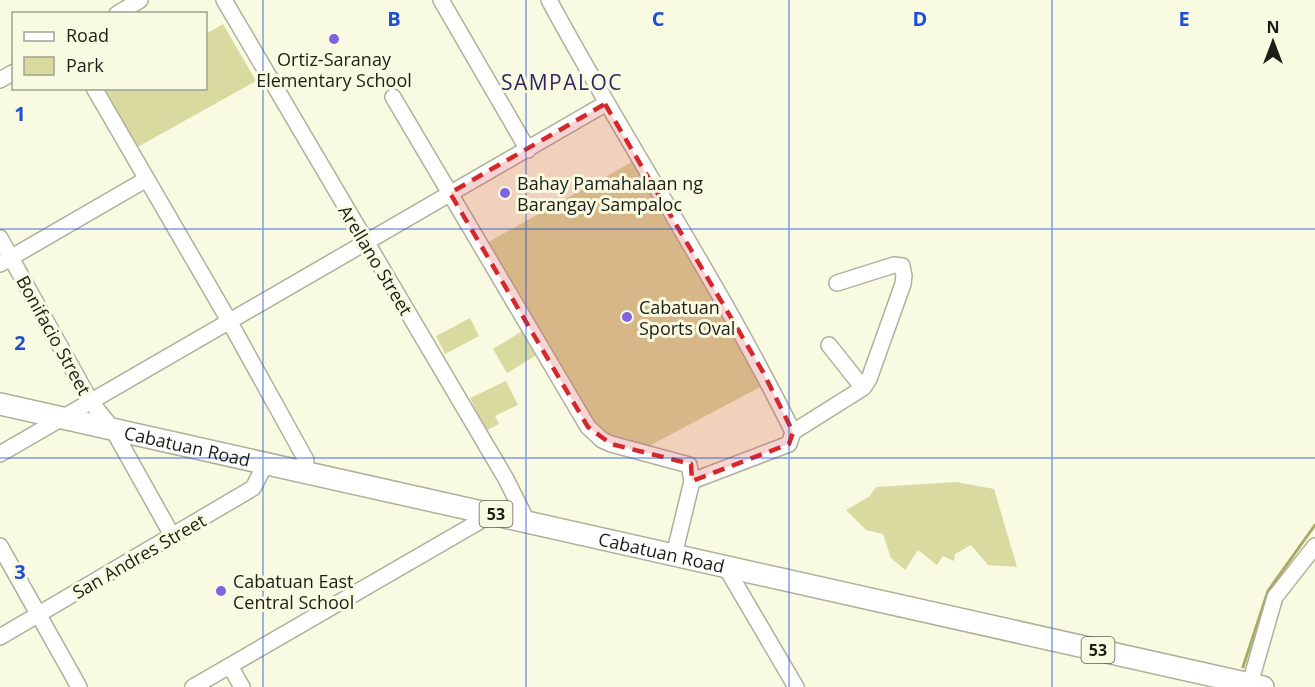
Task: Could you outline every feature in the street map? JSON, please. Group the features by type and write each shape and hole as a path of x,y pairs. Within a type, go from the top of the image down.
{"highway":[{"name":"53","path":"0,404 60,418"},
{"name":"Cabatuan Road","path":"60,418 494,513 1254,686"}],"street":[{"path":"120,12 140,0"},
{"name":"Arellano Street","path":"224,0 506,479 527,521"},
{"path":"441,0 528,150"},
{"path":"549,0 605,104 764,372 793,432"},
{"path":"95,90 306,460 304,473"},
{"path":"393,97 588,427 602,440 611,444 686,463 691,470 692,481 674,555"},
{"path":"0,454 228,320 605,104"},
{"path":"5,260 145,180"},
{"name":"Bonifacio Street","path":"0,238 5,260 91,402 112,428 173,537"},
{"path":"692,481 789,444 793,432 863,388 875,366 903,284 904,271 902,266 894,265 837,283"},
{"path":"829,345 863,388"},
{"name":"San Andres Street","path":"0,637 253,488 266,463"},
{"path":"193,687 494,513"},
{"path":"0,546 79,687"},
{"path":"1254,686 1275,597 1315,546"},
{"path":"725,566 796,687"},
{"path":"230,666 242,687"}],"highlighted area":[{"path":"605,104 763,372 793,432 789,444 701,479 692,481 691,464 611,444 588,427 450,193"}],"green space":[{"path":"223,24 256,81 134,149 102,92 105,90 207,90 207,33"},
{"name":"Cabatuan Sports Oval","path":"634,161 764,385 647,447 607,435 593,425 483,245"},
{"path":"470,318 479,336 445,354 436,336"},
{"path":"524,330 538,354 507,373 493,349"},
{"path":"506,381 518,405 495,416 499,424 486,431 470,398"},
{"path":"956,482 994,489 1017,567 988,565 971,545 955,554 954,561 943,556 937,565 918,550 905,570 891,558 883,534 866,530 846,510 870,496 876,487"}],"waterway":[{"path":"1243,667 1268,591 1315,525"}],"place":[{"name":"Ortiz-Saranay Elementary School","path":"334,39"},
{"name":"Bahay Pamahalaan ng Barangay Sampaloc","path":"505,193"},
{"name":"Cabatuan Sports Oval","path":"627,317"},
{"name":"Cabatuan East Central School","path":"221,591"}],"district":[{"name":"SAMPALOC","path":"562,82"}]}
